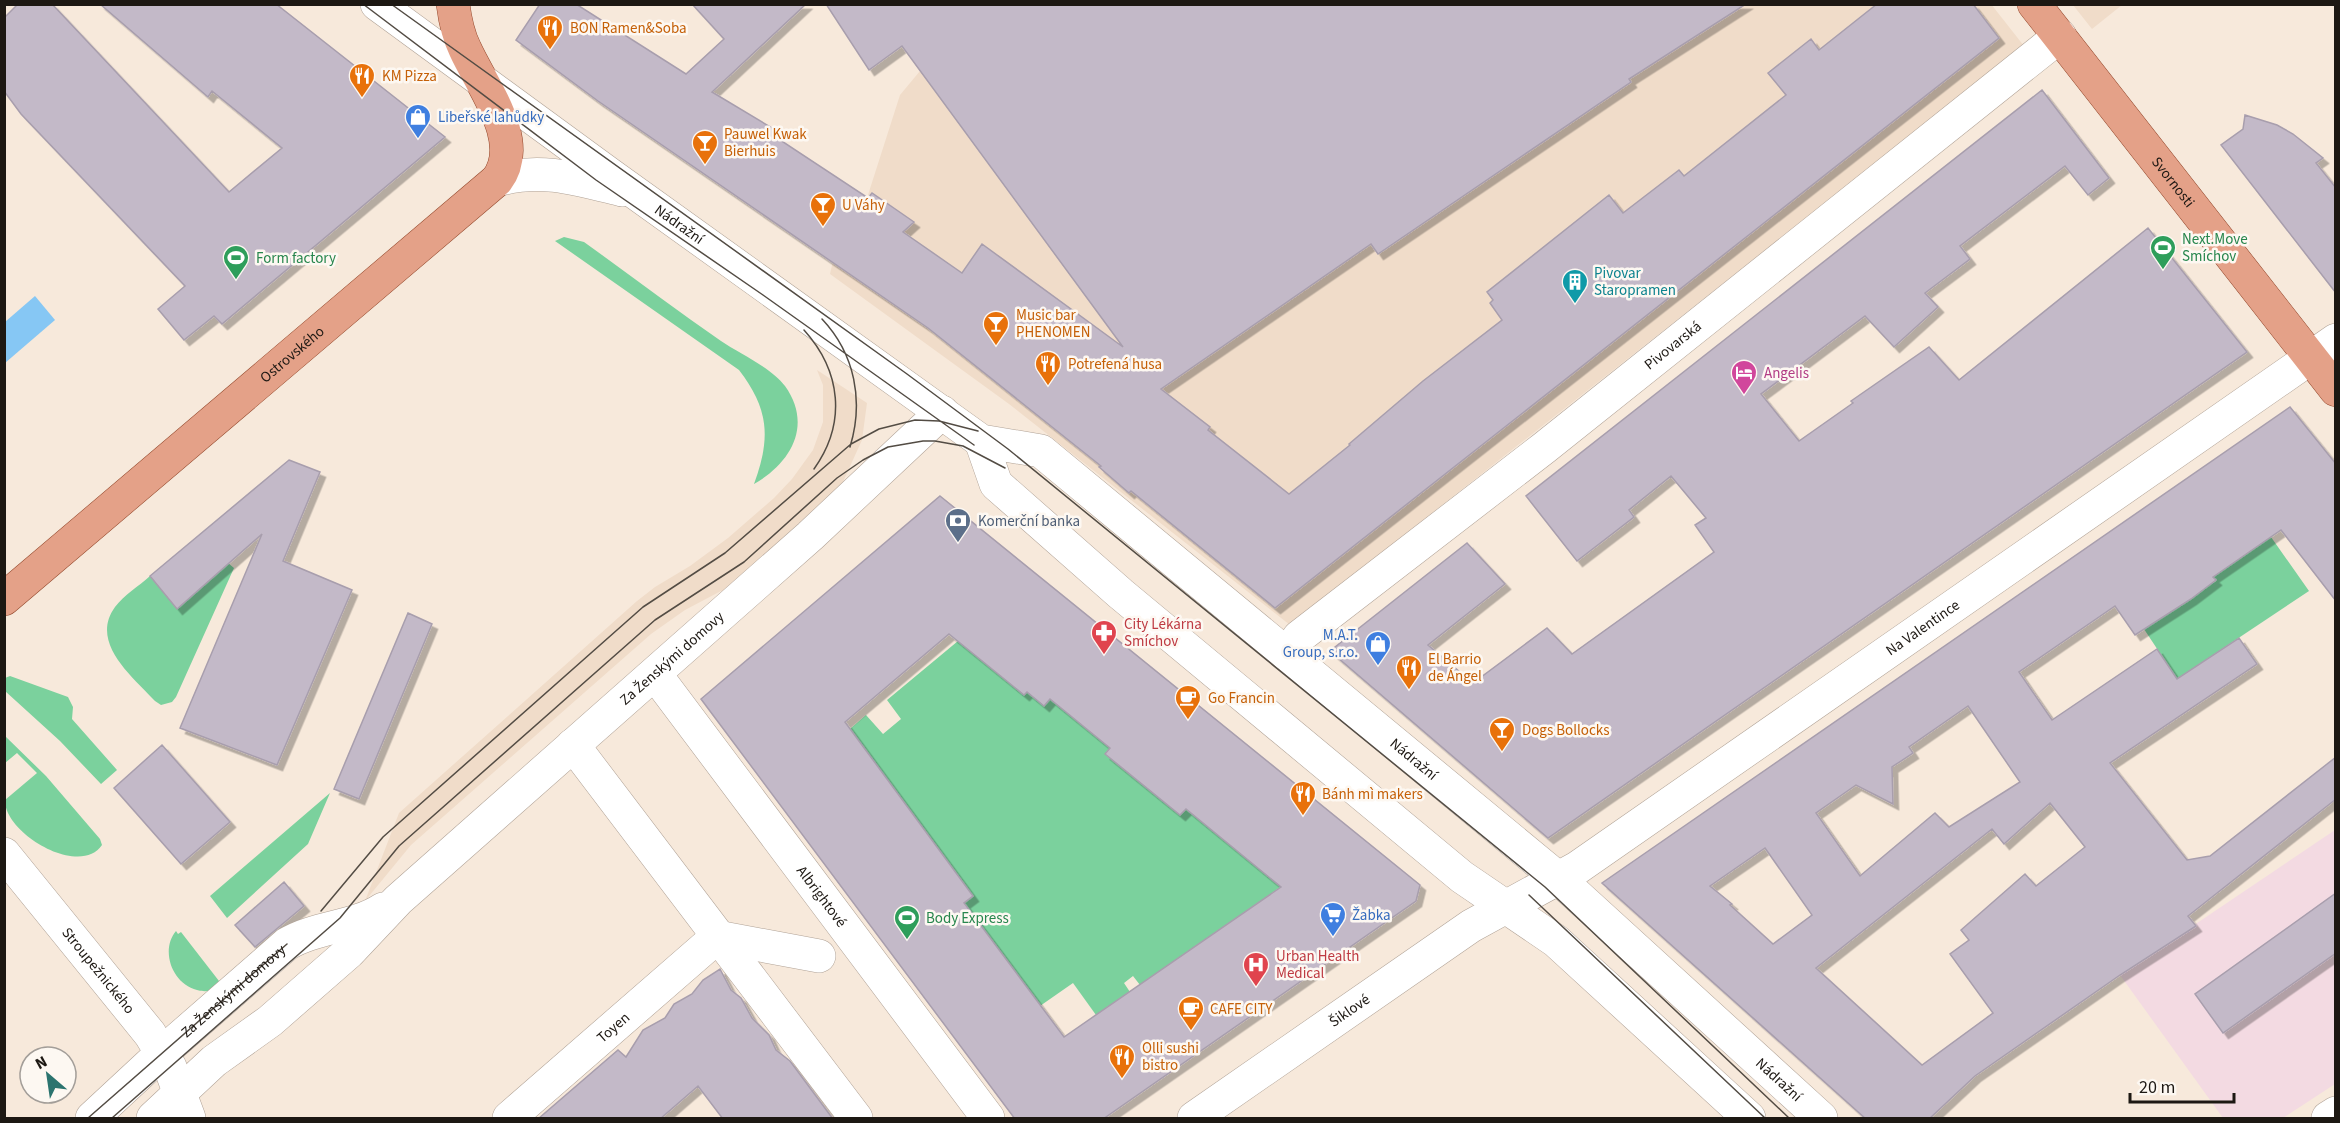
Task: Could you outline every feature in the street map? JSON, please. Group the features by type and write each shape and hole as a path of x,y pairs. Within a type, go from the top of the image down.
{"main road":[{"path":"453,4 459,35 502,122 506,140 506,163 497,180"},
{"name":"Svornosti","path":"2034,4 2323,348 2336,390"},
{"name":"Ostrovského","path":"4,598 497,180"}],"street":[{"path":"379,4 393,6 410,4"},
{"name":"Nádražní","path":"379,4 637,194 981,441 1041,451 1559,879 1821,1119"},
{"name":"Pivovarská","path":"1287,654 1299,637 1544,448 2060,36"},
{"path":"497,180 514,175 550,174 637,194"},
{"name":"Na Valentince","path":"1506,908 1559,879 2323,348"},
{"name":"Za Ženskými domovy","path":"153,1119 184,1106 214,1062 270,1021 349,952 398,900 810,536 942,412"},
{"path":"981,441 996,484 1005,492 1121,594 1462,877 1556,941 1749,1119"},
{"name":"Albrightové","path":"655,674 988,1119"},
{"path":"573,746 856,1119"},
{"name":"Stroupežnického","path":"4,854 150,1034 170,1067 184,1106"},
{"name":"Za Ženskými domovy","path":"92,1119 162,1053 287,944 299,936 365,918 398,900"},
{"name":"Šiklové","path":"1194,1119 1471,926 1506,908"},
{"path":"717,937 819,956"},
{"name":"Toyen","path":"510,1119 717,937"},
{"path":"2328,1119 2336,1113"}],"shaded area":[{"path":"1991,4 2024,46 1290,625 1009,404 830,274 833,261 867,198 900,95 920,71 873,5"},
{"path":"2073,5 2122,5 2092,29"},
{"path":"817,370 867,403 862,440 842,484 723,592 685,610 651,634 411,845 365,901 399,813 637,601 728,538 792,479 813,450 823,422 823,385"},
{"path":"2335,830 2335,1084 2283,1118 2223,1118 2120,975"}],"green space":[{"path":"564,237 584,242 704,329 764,367 785,386 797,415 797,429 794,442 787,454 767,475 754,484 763,452 764,424 756,398 739,370 555,241"},
{"path":"2271,537 2309,591 2177,679 2142,626 2216,581 2213,577"},
{"path":"228,563 234,568 176,697 172,702 161,705 136,681 117,658 110,646 107,634 108,620 115,607 150,576 177,609"},
{"path":"958,641 1024,695 1027,692 1050,699 1110,748 1105,754 1180,815 1186,809 1282,886 1140,985 1133,976 1124,983 1130,992 1096,1015 1073,983 1040,1006 964,903 973,896 850,729 866,715 883,734 901,719 887,700"},
{"path":"10,676 68,697 73,707 72,719 117,770 101,784 60,741 5,691 5,678"},
{"path":"4,735 46,776 100,839 102,845 91,854 77,857 61,854 29,837 17,826 8,813 5,800 37,773 17,753 5,763"},
{"path":"330,793 308,844 227,918 210,896"},
{"path":"176,931 178,934 181,932 219,981 216,990 202,991 188,987 175,974 169,956 169,947"}],"water":[{"path":"35,296 55,320 5,363 5,322"}],"building":[{"path":"18,4 52,4 229,192 282,148 212,91 208,97 100,4 276,4 445,137 222,324 214,316 184,340 158,309 185,286 21,114 4,91 4,18"},
{"name":"Pivovar Staropramen","path":"540,4 576,4 686,74 724,39 692,4 806,4 712,92 777,131 774,136 868,198 872,193 914,222 903,232 962,273 982,244 1123,347 902,46 869,70 826,4 1746,4 1629,79 1631,82 1378,254 1371,244 1161,389 1210,427 1208,430 1289,494 1350,445 1423,381 1502,320 1490,303 1493,300 1487,292 1609,195 1623,213 1679,170 1684,176 1786,95 1768,73 1811,39 1819,50 1877,4 1973,4 1999,38 1275,608 1131,491 1129,493 1099,467 1101,466 928,328 598,101 516,40"},
{"path":"2042,90 2109,178 2088,195 2065,166 1960,246 1970,259 1925,293 1938,307 1894,347 1865,316 1761,394 1799,441 1853,403 1851,401 1929,347 1959,380 2148,228 2247,352 1548,838 1330,651 1467,543 1505,584 1428,645 1473,683 1547,628 1572,654 1714,552 1695,525 1706,518 1671,476 1629,510 1634,517 1577,561 1526,496"},
{"path":"2245,115 2277,125 2293,134 2323,158 2316,163 2336,188 2336,293 2221,145 2243,129"},
{"path":"2290,407 2336,464 2336,601 2281,530 2213,577 2216,580 2191,599 2135,635 2115,606 2019,672 2052,720 2157,649 2177,679 2239,638 2257,664 2110,763 2187,860 2210,856 2336,757 2336,799 2188,916 2196,926 2120,975 1975,1076 1929,1119 1866,1119 1602,883","holes":["1968,706 2020,782 1949,827 1935,813 1860,876 1816,813 1856,785 1893,804 1892,767 1913,753 1909,747","2050,803 2085,847 2036,886 2025,874 1961,930 1969,940 1950,954 1993,1013 1922,1065 1816,968 1992,829 2004,844","1765,848 1812,915 1773,944 1710,886"]},
{"path":"289,460 320,472 283,561 352,590 277,765 180,728 262,534 177,609 150,576"},
{"path":"940,496 1420,885 1416,901 1103,1119 1015,1119 701,699","holes":["949,634 1024,695 1027,692 1044,706 1050,699 1110,748 1105,754 1180,815 1186,809 1281,887 1064,1037 964,903 973,896 845,722"]},
{"path":"408,613 432,624 359,799 334,789"},
{"path":"162,745 230,822 181,864 114,788"},
{"path":"284,882 304,906 255,947 235,925"},
{"path":"2336,893 2336,953 2223,1033 2195,994"},
{"path":"720,969 731,990 741,998 752,1018 769,1035 776,1050 790,1061 833,1119 723,1119 698,1086 660,1119 538,1119 618,1050 626,1057 643,1030 665,1018 674,1004 692,994 703,980"}],"tram line":[{"path":"363,4 596,180 974,445"},
{"path":"391,4 1008,449 1545,887 1789,1118"},
{"path":"822,319 842,347 854,379 856,413 850,447"},
{"path":"804,330 826,363 835,398 832,434 825,452 814,469"},
{"path":"321,911 383,837 643,607 725,553 851,444 879,429 915,420 939,421 978,431"},
{"path":"112,1118 340,918 399,846 655,620 744,562 837,478 863,460 888,447 923,441 963,446 1005,468"},
{"path":"1529,895 1765,1118"},
{"path":"88,1118 287,944"}],"place":[{"name":"BON Ramen&Soba","path":"550,51"},
{"name":"KM Pizza","path":"362,99"},
{"name":"Libeřské lahůdky","path":"418,140"},
{"name":"Pauwel Kwak Bierhuis","path":"705,166"},
{"name":"U Váhy","path":"823,228"},
{"name":"Next.Move Smíchov","path":"2163,271"},
{"name":"Form factory","path":"236,281"},
{"name":"Pivovar Staropramen","path":"1575,305"},
{"name":"Music bar PHENOMEN","path":"996,347"},
{"name":"Potrefená husa","path":"1048,387"},
{"name":"Angelis","path":"1744,396"},
{"name":"Komerční banka","path":"958,544"},
{"name":"City Lékárna Smíchov","path":"1104,656"},
{"name":"M.A.T. Group, s.r.o.","path":"1378,667"},
{"name":"El Barrio de Ángel","path":"1409,691"},
{"name":"Go Francin","path":"1188,721"},
{"name":"Dogs Bollocks","path":"1502,753"},
{"name":"Bánh mì makers","path":"1303,817"},
{"name":"Žabka","path":"1333,938"},
{"name":"Body Express","path":"907,941"},
{"name":"Urban Health Medical","path":"1256,988"},
{"name":"CAFE CITY","path":"1191,1032"},
{"name":"Olli sushi bistro","path":"1122,1080"}]}
